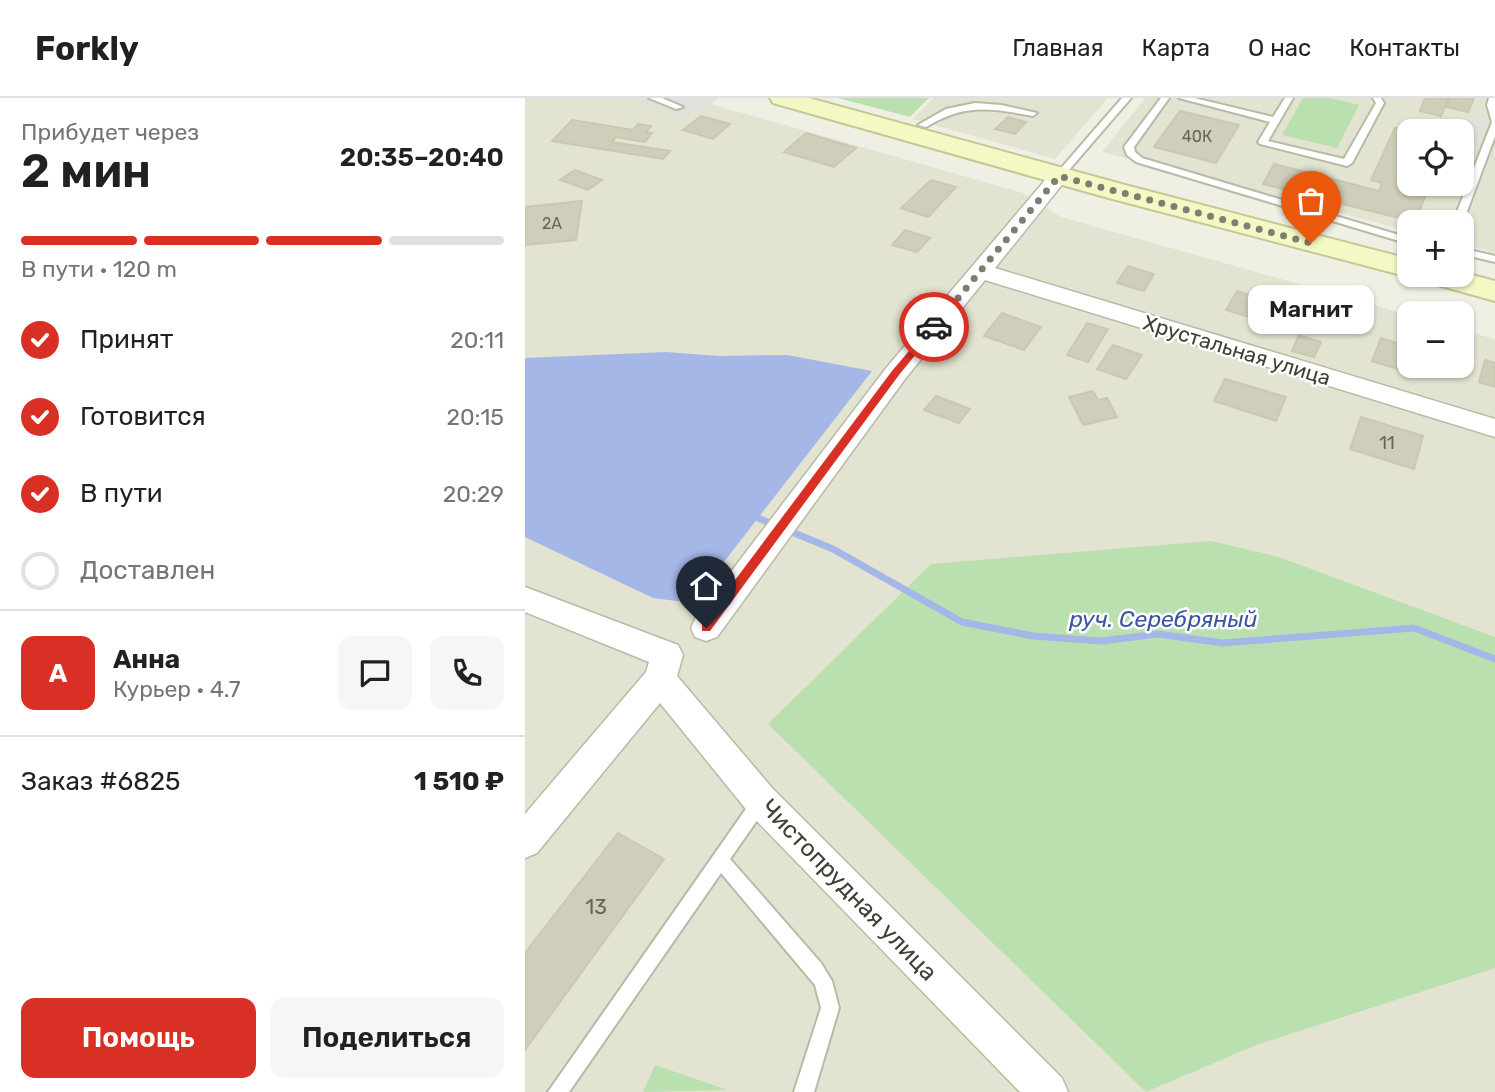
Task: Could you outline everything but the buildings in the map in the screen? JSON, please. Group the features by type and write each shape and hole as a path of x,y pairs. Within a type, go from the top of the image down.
{"main road":[{"path":"782,98 1059,176 1397,265"},
{"path":"1474,285 1495,291"}],"street":[{"path":"706,628 896,373 1059,176"},
{"name":"Хрустальная улица","path":"980,271 1495,428"},
{"name":"Чистопрудная улица","path":"525,599 663,667 761,801 1048,1092"},
{"path":"525,841 663,667"}],"lane":[{"path":"653,98 679,107"},
{"path":"1059,176 1127,98"},
{"path":"1165,98 1129,147 1130,153 1139,160 1397,237"},
{"path":"1183,98 1274,120"},
{"path":"1289,98 1263,142 1347,163 1380,103 1377,98"},
{"path":"1462,210 1495,122 1491,105 1493,98"},
{"path":"923,125 942,108 974,101 1033,113"},
{"path":"1474,254 1495,259"},
{"path":"558,1092 761,801"},
{"path":"720,860 823,981 830,1008 804,1092"}],"shaded area":[{"path":"525,98 690,98 1023,193 1061,217 1397,312 1397,378 1474,378 1474,333 1495,339 1495,1092 525,1092"},
{"path":"622,98 718,98 703,111 696,109 686,116"},
{"path":"933,98 1108,98 1055,159 913,119"},
{"path":"1145,98 1495,98 1495,253 1474,247 1474,210 1397,210 1397,228 1102,152"},
{"path":"1472,114 1487,117 1477,145 1474,144 1474,119 1470,119"}],"green space":[{"path":"838,98 929,98 910,117"},
{"path":"1303,98 1331,98 1359,105 1337,148 1282,135"},
{"path":"1211,541 1279,557 1495,637 1495,968 1256,1045 1146,1092 768,724 931,564"},
{"path":"655,1065 728,1090 643,1092"}],"water":[{"path":"666,352 719,356 787,355 872,371 692,603 653,598 525,537 525,358"}],"waterway":[{"name":"руч. Серебряный","path":"748,514 833,549 962,622 1033,636 1101,641 1158,634 1223,643 1414,628 1495,659"}],"way so far":[{"path":"934,327 1059,176 1311,243"}],"place":[{"name":"Магнит","path":"1311,243"}],"route":[{"path":"706,628 896,373 934,327"}]}
